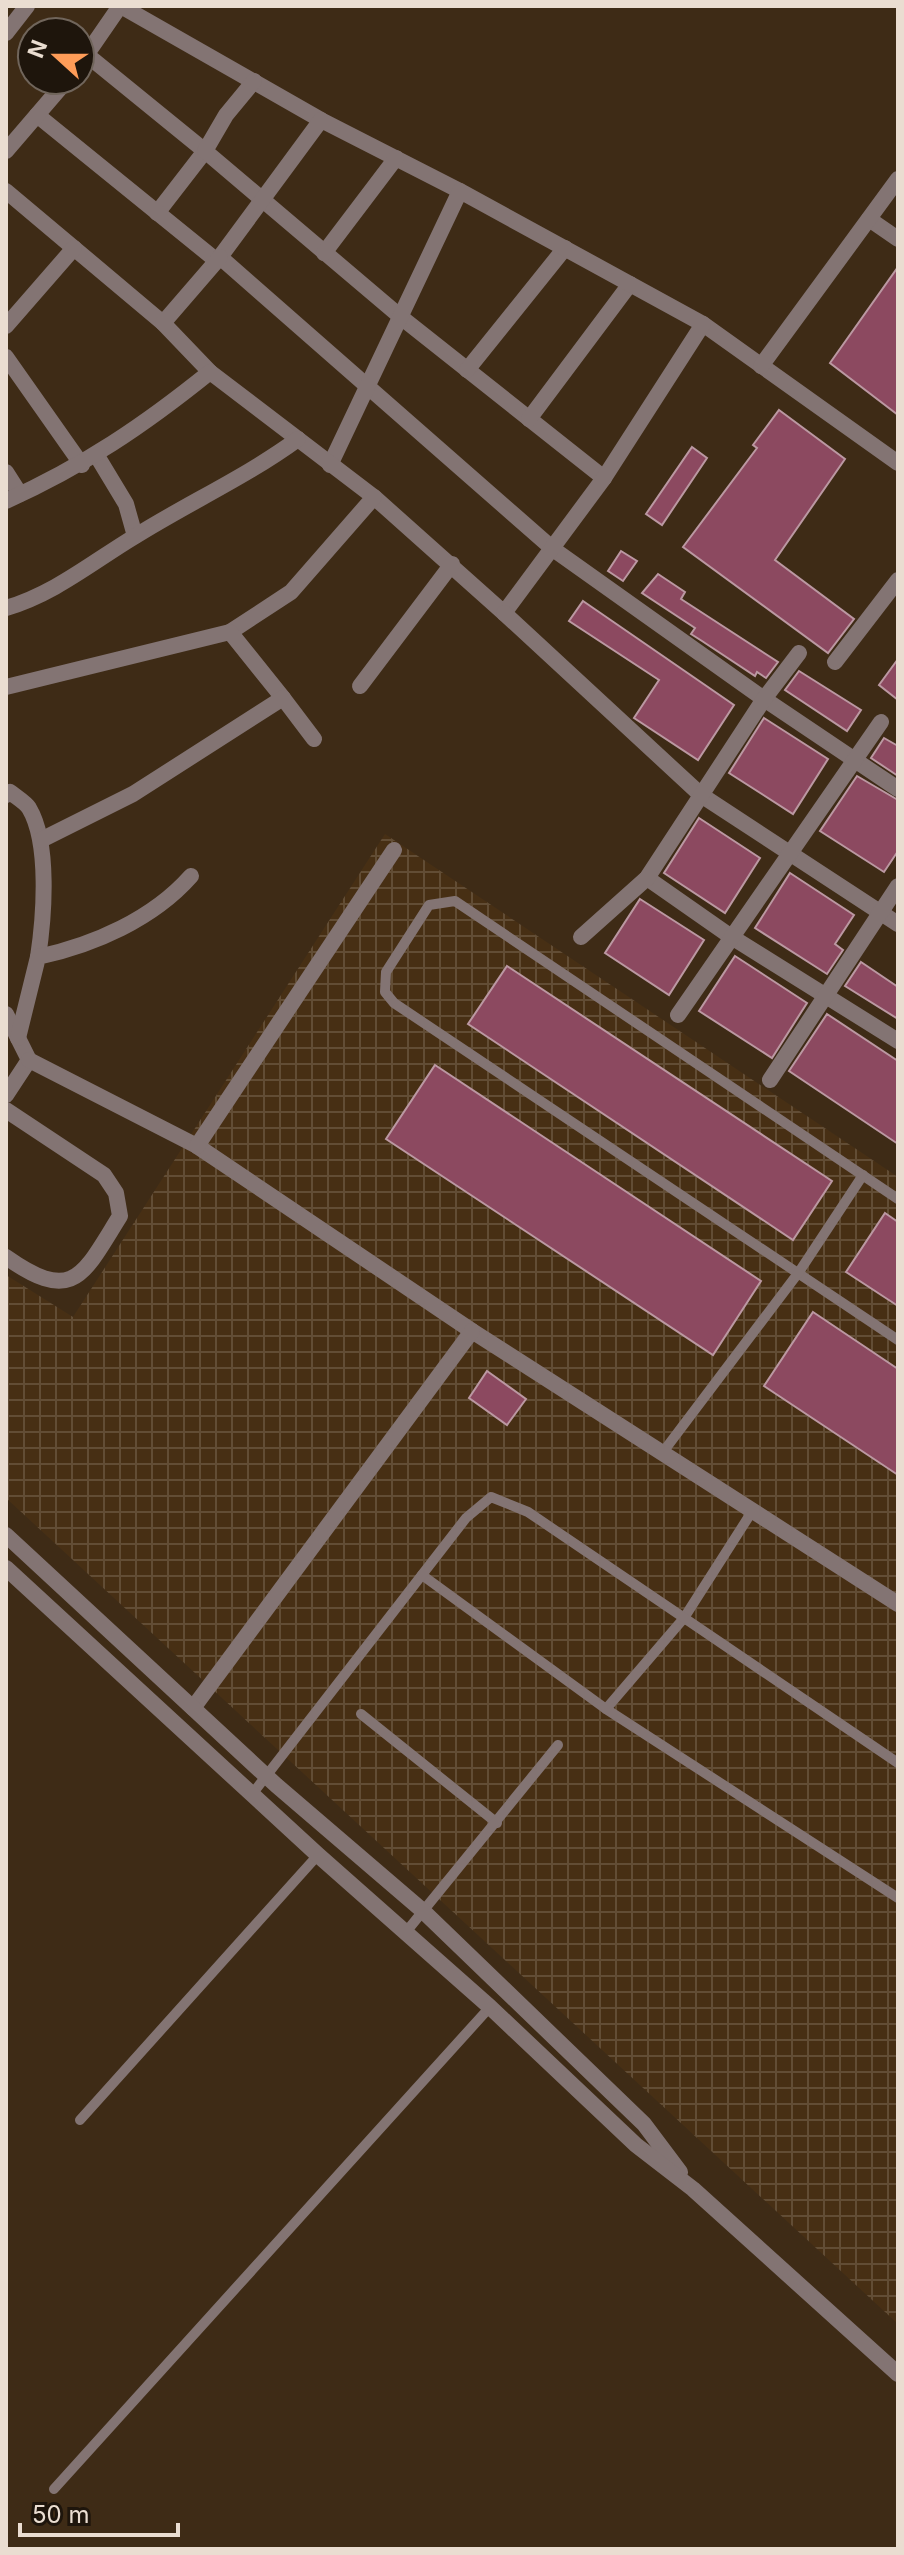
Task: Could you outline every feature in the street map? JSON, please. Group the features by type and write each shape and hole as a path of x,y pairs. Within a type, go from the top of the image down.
{"street":[{"path":"6,33 27,6"},
{"path":"96,42 121,6 321,120 460,191 703,324 898,463"},
{"path":"96,69 205,151 402,318 604,478"},
{"path":"157,213 205,151 226,115 254,81"},
{"path":"6,151 53,96"},
{"path":"37,115 218,259 370,386 553,549 764,699 898,789"},
{"path":"163,323 218,259 321,120"},
{"path":"324,253 396,158"},
{"path":"761,366 898,179"},
{"path":"330,465 460,191"},
{"path":"7,194 163,323 210,372 374,497 452,564 701,795 787,855 898,924"},
{"path":"869,219 898,239"},
{"path":"6,326 74,248"},
{"path":"467,370 565,248"},
{"path":"529,419 630,284"},
{"path":"504,613 604,478 703,324"},
{"path":"6,357 82,465"},
{"path":"6,472 13,498 82,465 156,416 210,372"},
{"path":"6,608 38,599 135,536 240,477 298,439"},
{"path":"97,456 126,504 135,536"},
{"path":"6,687 230,632 291,592 374,497"},
{"path":"360,686 452,564"},
{"path":"835,662 898,580"},
{"path":"230,632 314,739"},
{"path":"581,937 647,878 764,699 799,653"},
{"path":"41,840 133,794 283,698"},
{"path":"678,1015 881,722"},
{"path":"6,795 10,792 28,807 41,840 43,925 18,1038"},
{"path":"197,1146 394,850"},
{"path":"38,957 64,951 117,930 172,897 191,876"},
{"path":"647,878 730,936 898,1041"},
{"path":"770,1080 898,886"},
{"path":"6,1014 29,1060 197,1146 472,1331 898,1604"},
{"path":"6,1095 29,1060"},
{"path":"6,1110 104,1175 116,1193 120,1216 88,1267 63,1283 45,1281 6,1257"},
{"path":"193,1708 472,1331"},
{"path":"6,1535 266,1777 423,1911 644,2124 693,2189"},
{"path":"6,1568 318,1855 490,2007 636,2145 693,2189 898,2374"}],"lane":[{"path":"898,1199 455,901 444,900 429,905 386,972 385,992 394,1003 898,1340"},
{"path":"663,1452 799,1272 863,1175"},
{"path":"253,1793 466,1518 491,1497 528,1512 898,1763"},
{"path":"606,1709 684,1618 753,1510"},
{"path":"422,1575 606,1709 898,1898"},
{"path":"361,1714 497,1823"},
{"path":"406,1932 558,1745"},
{"path":"80,2120 318,1855"},
{"path":"54,2489 490,2007"}],"shaded area":[{"path":"385,834 898,1177 898,2324 6,1498 6,1275 73,1317"}],"building":[{"path":"898,267 898,415 830,363"},
{"path":"779,410 845,459 775,560 854,619 828,653 683,547 757,448 753,445"},
{"path":"692,447 707,458 662,525 646,514"},
{"path":"621,551 637,561 623,581 608,571"},
{"path":"658,574 685,592 681,599 778,662 766,678 757,672 755,676 691,634 695,628 642,593"},
{"path":"583,601 734,705 698,760 634,718 659,680 569,621"},
{"path":"898,659 898,700 879,685"},
{"path":"799,671 861,710 847,731 785,690"},
{"path":"764,718 828,759 793,814 729,773"},
{"path":"884,738 898,746 898,776 871,758"},
{"path":"857,776 898,800 898,851 884,872 820,831"},
{"path":"699,818 760,858 725,913 664,873"},
{"path":"790,873 854,915 835,944 843,950 827,974 755,928"},
{"path":"640,899 704,940 669,995 605,953"},
{"path":"735,956 807,1003 772,1058 699,1011"},
{"path":"861,962 898,987 898,1019 845,986"},
{"path":"507,966 832,1181 793,1240 468,1024"},
{"path":"827,1014 898,1061 898,1144 789,1071"},
{"path":"435,1065 761,1281 713,1355 386,1139"},
{"path":"885,1213 898,1222 898,1306 846,1272"},
{"path":"813,1312 898,1369 898,1475 764,1386"},
{"path":"487,1371 526,1399 507,1425 469,1398"}]}
